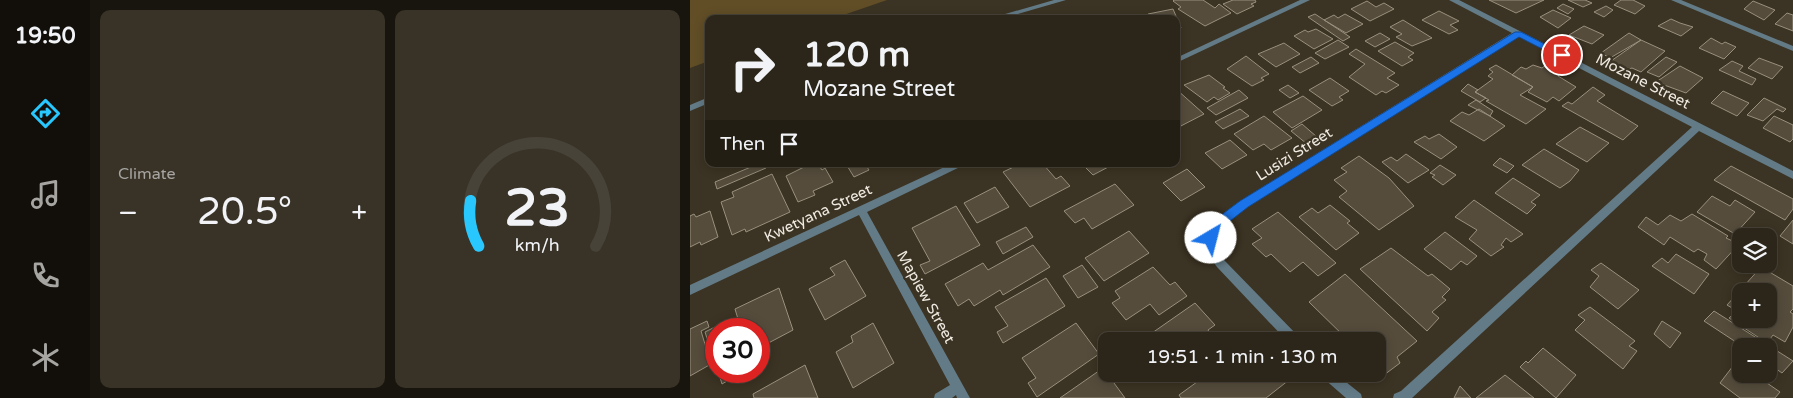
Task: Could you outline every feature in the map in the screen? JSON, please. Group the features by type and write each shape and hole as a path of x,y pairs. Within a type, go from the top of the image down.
{"street":[{"path":"1007,15 1062,0"},
{"path":"1180,59 1306,0"},
{"name":"Mozane Street","path":"1453,0 1793,175"},
{"path":"1675,0 1793,49"},
{"name":"Lusizi Street","path":"1287,332 1216,258 1211,238 1216,226 1244,204 1518,33"},
{"path":"690,108 705,102"},
{"path":"1399,398 1405,396 1699,126"},
{"name":"Kwetyana Street","path":"690,290 953,167"},
{"name":"Mapiew Street","path":"861,210 961,393"},
{"path":"1337,382 1356,398"},
{"path":"940,398 961,393"}],"shaded area":[{"path":"690,0 887,0 844,15 705,15 705,62 690,68"}],"building":[{"path":"1174,0 1203,0 1215,8 1219,4 1231,13 1205,26 1178,9 1181,7"},
{"path":"1233,0 1255,0 1256,2 1251,4 1254,6 1237,14 1223,4"},
{"path":"1489,0 1544,0 1516,13"},
{"path":"1568,0 1585,0 1592,3 1583,7"},
{"path":"1621,0 1633,0 1645,6 1635,14 1614,5"},
{"path":"1367,1 1376,7 1384,3 1394,9 1370,21 1351,9"},
{"path":"1753,1 1775,10 1764,20 1744,9"},
{"path":"1563,4 1574,9 1568,14 1557,8"},
{"path":"1606,6 1613,10 1604,17 1594,12"},
{"path":"1173,9 1176,15 1148,15"},
{"path":"1553,10 1571,18 1558,28 1540,17"},
{"path":"1439,11 1459,21 1450,25 1458,30 1449,34 1422,20"},
{"path":"1787,13 1793,15 1793,31 1775,24"},
{"path":"1315,14 1350,37 1343,41 1308,17"},
{"path":"1345,14 1363,24 1346,33 1324,20 1334,15 1338,18"},
{"path":"1671,19 1693,27 1681,36 1658,26"},
{"path":"1403,20 1432,38 1412,46 1396,37 1402,34 1390,27"},
{"path":"1584,26 1604,35 1592,44 1569,35"},
{"path":"1316,29 1333,39 1314,49 1294,36 1305,30 1308,32"},
{"path":"1380,33 1390,39 1375,47 1365,41"},
{"path":"1629,33 1641,40 1610,58 1601,53"},
{"path":"1711,38 1722,44 1725,42 1736,47 1724,59 1699,48"},
{"path":"1338,40 1349,47 1325,59 1315,53"},
{"path":"1641,40 1665,51 1641,72 1632,68 1626,70 1611,61"},
{"path":"1395,42 1414,53 1408,57 1413,60 1402,66 1378,51"},
{"path":"1284,43 1300,54 1276,67 1258,54"},
{"path":"1356,49 1395,73 1387,78 1399,85 1386,93 1382,91 1376,95 1349,77 1365,64 1349,54"},
{"path":"1246,56 1269,74 1261,78 1264,80 1252,86 1227,69"},
{"path":"1311,57 1319,63 1300,73 1292,67"},
{"path":"1666,57 1677,62 1659,77 1647,72"},
{"path":"1759,58 1783,67 1772,79 1748,68"},
{"path":"1732,61 1743,66 1739,71 1756,79 1752,85 1719,70"},
{"path":"1496,65 1533,87 1520,95 1546,109 1526,124 1486,101 1489,100 1475,92 1493,79 1488,76 1493,72 1489,69"},
{"path":"1533,65 1542,68 1546,65 1561,73 1558,76 1576,87 1559,101 1553,97 1547,102 1528,92 1533,87 1512,75 1521,67 1526,69"},
{"path":"1680,66 1703,78 1686,93 1656,82"},
{"path":"1209,75 1230,93 1218,100 1214,97 1207,102 1184,85"},
{"path":"1330,78 1349,91 1339,97 1343,100 1332,106 1309,90"},
{"path":"1468,84 1478,90 1475,92 1486,98 1480,102 1461,91"},
{"path":"1288,85 1299,93 1290,98 1279,90"},
{"path":"1593,87 1605,95 1597,101 1638,126 1623,140 1562,106 1568,102 1572,104"},
{"path":"1239,90 1248,98 1216,115 1207,108"},
{"path":"1723,91 1749,103 1737,116 1711,103"},
{"path":"1180,93 1204,114 1180,126"},
{"path":"1303,96 1322,110 1292,128 1273,112"},
{"path":"1764,98 1786,109 1783,112 1777,109 1763,121 1747,115"},
{"path":"1476,100 1493,111 1490,116 1468,105"},
{"path":"1240,109 1249,116 1223,129 1215,122"},
{"path":"1479,109 1505,126 1484,141 1450,121 1462,112 1469,115"},
{"path":"1264,116 1292,138 1271,150 1264,144 1253,150 1234,134"},
{"path":"1774,116 1793,125 1793,139 1790,142 1763,128"},
{"path":"1302,124 1317,139 1307,144 1291,131"},
{"path":"1580,127 1609,143 1587,162 1556,144"},
{"path":"1439,134 1457,147 1441,159 1414,142 1425,136 1429,139"},
{"path":"1230,140 1247,155 1222,169 1205,153"},
{"path":"1544,149 1579,170 1570,181 1560,188 1522,165"},
{"path":"1406,154 1429,170 1408,183 1382,162 1391,157 1397,161"},
{"path":"1359,156 1389,178 1414,206 1379,230 1339,197 1347,191 1334,180 1347,172 1341,168"},
{"path":"1500,158 1514,166 1507,173 1493,165"},
{"path":"1440,165 1456,175 1443,185 1432,177 1435,175 1430,173"},
{"path":"1731,166 1793,199 1793,209 1785,220 1714,180"},
{"path":"751,167 766,168 717,189 715,182"},
{"path":"804,167 820,167 822,170 825,168 833,182 813,191 815,195 798,202 786,176"},
{"path":"848,167 867,167 869,170 854,177"},
{"path":"1014,167 1046,167 1056,179 1061,176 1070,186 1030,207 1003,172"},
{"path":"1085,167 1108,167 1093,175"},
{"path":"1187,169 1205,187 1181,201 1163,183"},
{"path":"772,174 790,212 746,232 745,229 732,235 721,202 734,197 732,192"},
{"path":"1513,178 1540,195 1531,202 1536,205 1527,214 1495,193"},
{"path":"1115,184 1134,205 1092,229 1084,218 1075,223 1064,211"},
{"path":"995,187 1009,207 977,223 964,203"},
{"path":"1712,196 1730,206 1735,200 1755,212 1740,228 1732,228 1732,232 1697,212"},
{"path":"1474,200 1523,234 1511,242 1506,238 1501,245 1504,247 1491,256 1469,239 1477,230 1455,217"},
{"path":"1330,205 1350,221 1347,223 1359,233 1336,250 1299,217 1312,208 1318,213"},
{"path":"956,206 980,245 925,274 920,265 930,261 912,228"},
{"path":"710,211 718,237 701,245 700,242 690,247 690,216 694,214 696,217"},
{"path":"1278,212 1336,263 1318,276 1303,262 1290,272 1271,254 1266,257 1252,244 1262,238 1252,229"},
{"path":"1692,214 1728,236 1726,238 1732,241 1732,252 1716,269 1704,260 1707,254 1698,249 1694,252 1670,237 1664,245 1638,227 1646,217 1658,225 1670,215 1681,221"},
{"path":"1793,220 1793,244 1780,236"},
{"path":"1026,227 1033,237 1003,254 996,242"},
{"path":"1129,231 1149,253 1104,281 1085,258"},
{"path":"1445,232 1477,256 1467,265 1461,261 1451,270 1424,249"},
{"path":"1033,245 1050,267 1003,295 1000,290 974,306 969,299 958,306 945,284 983,263 988,270"},
{"path":"1391,248 1428,276 1432,274 1450,289 1442,297 1446,300 1432,312 1439,318 1427,331 1360,269"},
{"path":"1676,254 1709,274 1694,294 1652,266 1662,258 1668,263"},
{"path":"845,260 866,296 825,320 809,289 835,275 830,268"},
{"path":"1601,263 1639,290 1618,309 1590,287 1599,276 1591,270"},
{"path":"1082,265 1098,287 1078,298 1063,276"},
{"path":"1153,267 1170,285 1175,282 1187,296 1159,315 1150,304 1126,320 1112,303 1120,298 1115,291"},
{"path":"1756,273 1771,273 1793,286 1793,309 1790,312 1793,314 1793,327 1785,342 1773,335 1771,338 1759,338 1744,328 1777,328 1777,283 1747,283"},
{"path":"1345,274 1417,341 1397,357 1400,363 1386,374 1386,332 1340,332 1309,302"},
{"path":"1046,278 1065,306 1003,343 997,332 1008,326 995,307"},
{"path":"779,288 793,330 770,342 770,318 738,318 735,309"},
{"path":"1732,299 1732,308 1727,305"},
{"path":"1195,303 1215,325 1208,330 1209,332 1153,332"},
{"path":"1590,307 1635,341 1629,346 1637,351 1623,369 1575,330 1585,320 1578,315"},
{"path":"1714,311 1732,322 1732,328 1741,328 1757,338 1732,339 1704,321"},
{"path":"1662,321 1681,333 1670,348 1654,334"},
{"path":"705,322 705,329 701,331 705,344 705,367 690,376 690,329"},
{"path":"873,323 894,363 853,388 836,352 853,342 851,336"},
{"path":"1076,323 1098,353 1098,355 1037,397 1028,383 1036,378 1022,358"},
{"path":"1543,348 1576,375 1556,398 1520,367 1526,361 1528,363"},
{"path":"1777,351 1793,361 1782,373 1777,370"},
{"path":"805,365 818,398 754,398 753,394"},
{"path":"1732,367 1732,383 1767,383 1780,392 1775,398 1740,398 1720,383"},
{"path":"1098,371 1098,382 1113,382 1125,398 1060,398"},
{"path":"1505,375 1534,398 1476,398"},
{"path":"1197,382 1286,382 1266,398 1181,398 1179,395"},
{"path":"1460,386 1471,398 1454,398"}],"route":[{"path":"1211,238 1216,226 1244,204 1518,33 1562,55"}]}
